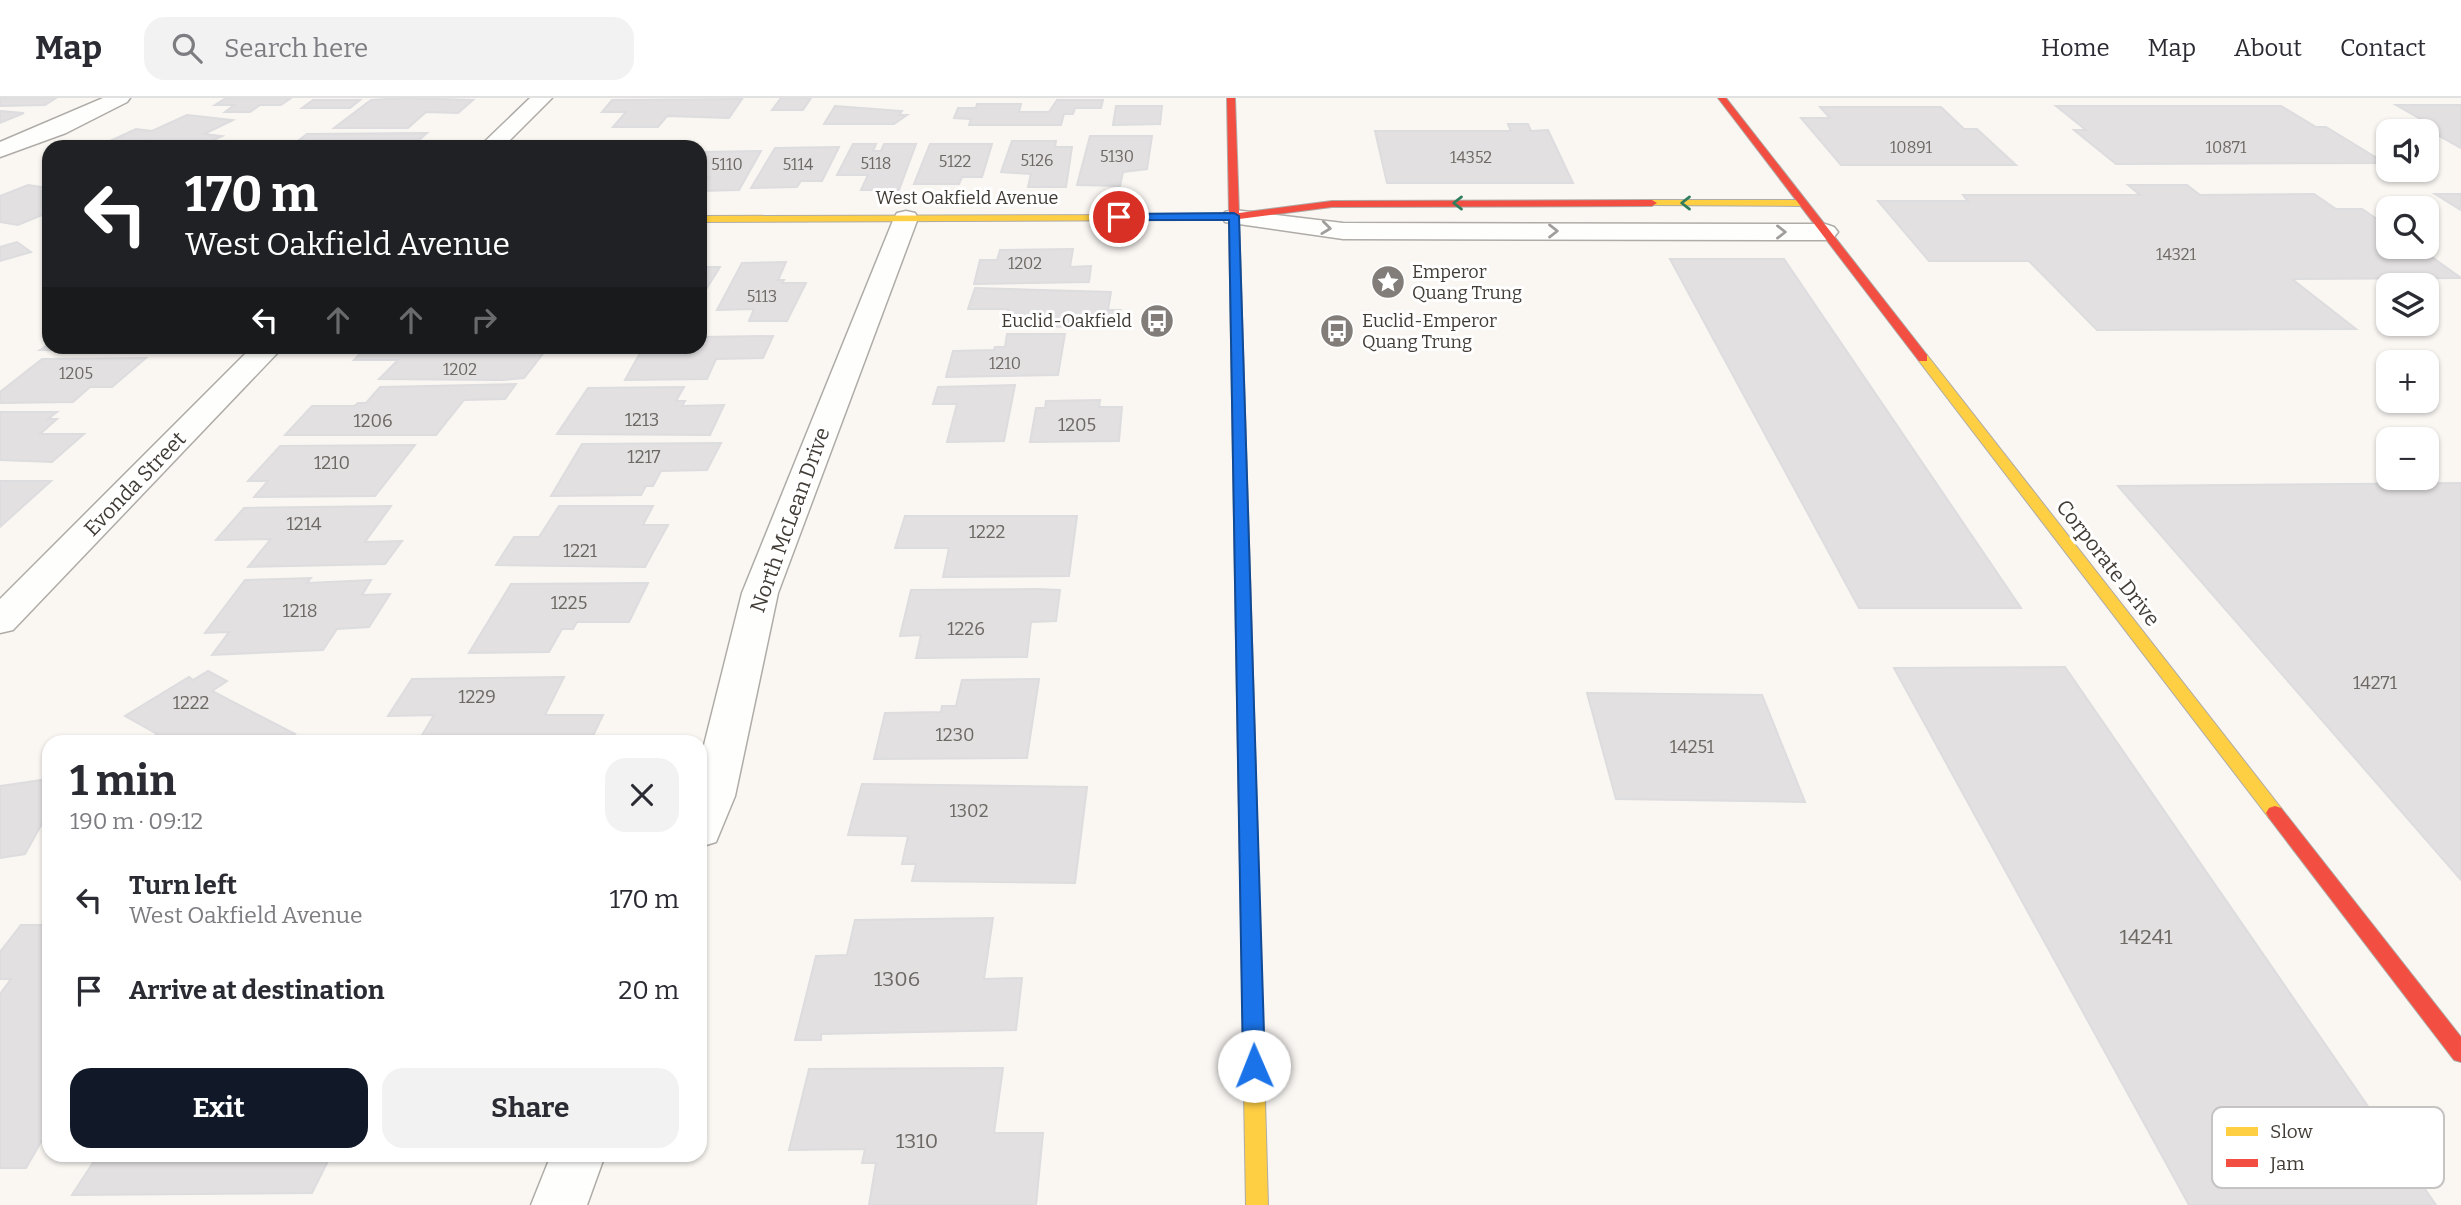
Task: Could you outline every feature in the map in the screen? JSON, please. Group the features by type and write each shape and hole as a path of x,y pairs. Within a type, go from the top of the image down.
{"street":[{"path":"0,150 58,128 120,98"},
{"path":"497,140 542,98"},
{"path":"1231,98 1257,1205"},
{"name":"Corporate Drive","path":"1721,98 2461,1054"},
{"path":"1234,216 1332,204 1803,203"},
{"path":"1234,216 1343,230 1825,232"},
{"name":"West Oakfield Avenue","path":"707,219 1234,216"},
{"name":"North McLean Drive","path":"707,812 713,796 760,593 906,218"},
{"name":"Evonda Street","path":"0,621 262,354"},
{"path":"559,1205 575,1162"}],"building":[{"path":"0,98 56,98 45,105 0,106"},
{"path":"226,98 291,98 281,105 260,105 250,112 225,112 234,105 215,105"},
{"path":"781,98 811,98 803,110 772,110"},
{"path":"742,99 729,118 667,116 658,127 613,127 626,112 602,112 612,100"},
{"path":"313,100 360,100 350,108 302,108"},
{"path":"371,100 473,100 458,113 426,112 408,128 334,128"},
{"path":"1057,100 1103,100 1101,108 1075,108 1073,114 1064,114 1061,125 969,125 971,119 954,118 958,108 976,108 977,104 1021,104 1019,112 1049,112"},
{"path":"2396,105 2461,105 2461,148 2439,136 2439,119 2420,119"},
{"path":"835,106 902,111 899,115 907,115 894,124 824,124"},
{"path":"1116,106 1162,106 1160,124 1113,125"},
{"path":"2056,106 2281,106 2316,127 2326,127 2376,158 2376,163 2116,164 2074,130 2086,130"},
{"path":"1820,107 1941,107 1964,129 1977,129 2016,165 1841,165 1801,118 1830,118"},
{"path":"0,111 24,113 0,123"},
{"path":"187,115 233,120 204,134 222,136 214,140 112,140 136,129 152,131"},
{"path":"1508,124 1528,124 1531,131 1548,130 1573,183 1387,183 1375,131 1511,131"},
{"path":"427,133 419,140 299,140 307,134"},
{"path":"1090,136 1152,136 1147,169 1123,172 1120,186 1077,185"},
{"path":"1012,141 1056,141 1055,147 1072,147 1066,187 1028,187 1031,174 1001,172"},
{"path":"853,144 876,144 873,151 881,151 884,144 916,144 899,190 861,190 868,175 837,175"},
{"path":"930,144 992,144 982,177 962,177 959,184 914,184"},
{"path":"839,147 822,181 801,181 797,187 751,188 775,148"},
{"path":"761,151 739,190 707,191 707,152"},
{"path":"28,185 42,187 42,215 18,225 0,222 0,196"},
{"path":"2128,185 2187,185 2200,195 2314,194 2336,209 2362,209 2376,218 2376,259 2435,259 2461,278 2439,278 2439,273 2376,273 2376,279 2292,279 2356,329 2097,330 2029,261 1929,261 1878,201 1968,201 1963,195 2140,195"},
{"path":"2435,194 2461,194 2461,210 2439,196"},
{"path":"17,242 31,252 0,261 0,247"},
{"path":"1073,249 1070,267 1091,266 1089,282 974,284 980,260 997,260 1000,250"},
{"path":"1670,259 1784,259 2021,608 1859,608"},
{"path":"786,262 778,280 784,280 782,283 806,283 787,321 749,321 754,309 717,310 742,263"},
{"path":"707,267 720,267 707,288"},
{"path":"975,288 1111,292 1108,310 1121,310 1119,326 1003,327 1008,309 968,309"},
{"path":"1007,334 1065,334 1058,375 946,377 953,351 994,350 995,347 1005,347"},
{"path":"773,336 763,358 716,359 707,379 625,380 640,354 707,354 707,337"},
{"path":"360,354 543,354 524,378 503,380 379,379 398,360 354,360"},
{"path":"146,358 112,387 90,387 73,402 0,403 0,392 42,359"},
{"path":"516,384 505,399 464,400 436,435 285,435 312,406 354,406 366,403 380,387"},
{"path":"1015,385 1004,441 947,442 957,404 933,404 938,387"},
{"path":"684,387 676,401 685,401 682,406 724,405 710,435 557,434 588,388"},
{"path":"1100,400 1099,407 1122,407 1119,441 1030,442 1036,408 1045,408 1046,401"},
{"path":"0,412 57,412 48,419 57,419 40,434 84,434 52,462 0,460"},
{"path":"721,443 707,470 661,471 653,486 646,486 641,495 551,496 582,444"},
{"path":"415,445 375,496 254,497 268,481 248,481 280,446"},
{"path":"0,481 51,481 0,527"},
{"path":"2439,483 2461,483 2461,880 2118,486 2376,484 2376,490 2439,490"},
{"path":"391,506 365,542 402,541 385,564 248,567 271,539 216,540 244,508"},
{"path":"559,506 653,506 643,525 668,525 645,567 496,565 514,537 539,537"},
{"path":"905,516 1077,516 1069,576 943,577 949,548 895,548"},
{"path":"311,578 307,583 371,580 362,595 390,594 369,627 337,629 323,650 212,655 229,632 205,633 245,580"},
{"path":"648,583 629,622 577,622 573,629 562,629 549,652 469,653 511,584"},
{"path":"911,590 1060,590 1056,621 1031,622 1027,657 916,658 921,635 900,636"},
{"path":"2065,667 2368,1107 2212,1107 2212,1188 2424,1188 2436,1205 2189,1205 1894,668"},
{"path":"208,671 227,681 212,691 295,734 156,735 125,716 189,677 193,680"},
{"path":"564,677 545,715 603,715 593,735 422,735 434,715 388,716 412,679"},
{"path":"1039,679 1027,758 874,759 885,713 941,712 942,706 956,706 962,680"},
{"path":"1587,693 1762,695 1805,802 1616,799"},
{"path":"42,780 42,824 25,854 0,858 0,786"},
{"path":"862,784 1087,787 1075,883 912,881 916,864 902,864 908,836 848,835"},
{"path":"993,918 984,979 1022,978 1016,1030 821,1034 821,1040 795,1040 816,956 847,955 855,920"},
{"path":"21,925 42,925 42,1140 26,1168 0,1168 0,994 11,979 0,979 0,952"},
{"path":"1003,1068 994,1133 1043,1133 1036,1205 869,1205 876,1163 862,1163 865,1149 789,1150 809,1069"},
{"path":"93,1162 328,1162 312,1193 72,1195"}],"traffic: slow":[{"path":"1652,203 1803,203"},
{"path":"707,219 1192,217"},
{"path":"1923,358 2275,813"},
{"path":"1244,641 1257,1205"}],"traffic: jam":[{"path":"1231,98 1244,641"},
{"path":"1722,98 1923,358"},
{"path":"1192,217 1234,217 1332,204 1652,203"},
{"path":"2275,813 2461,1053"}],"place":[{"name":"Emperor Quang Trung","path":"1388,282"},
{"name":"Euclid-Oakfield","path":"1157,321"},
{"name":"Euclid-Emperor Quang Trung","path":"1337,331"}],"route":[{"path":"1119,217 1234,216 1254,1066"}]}
